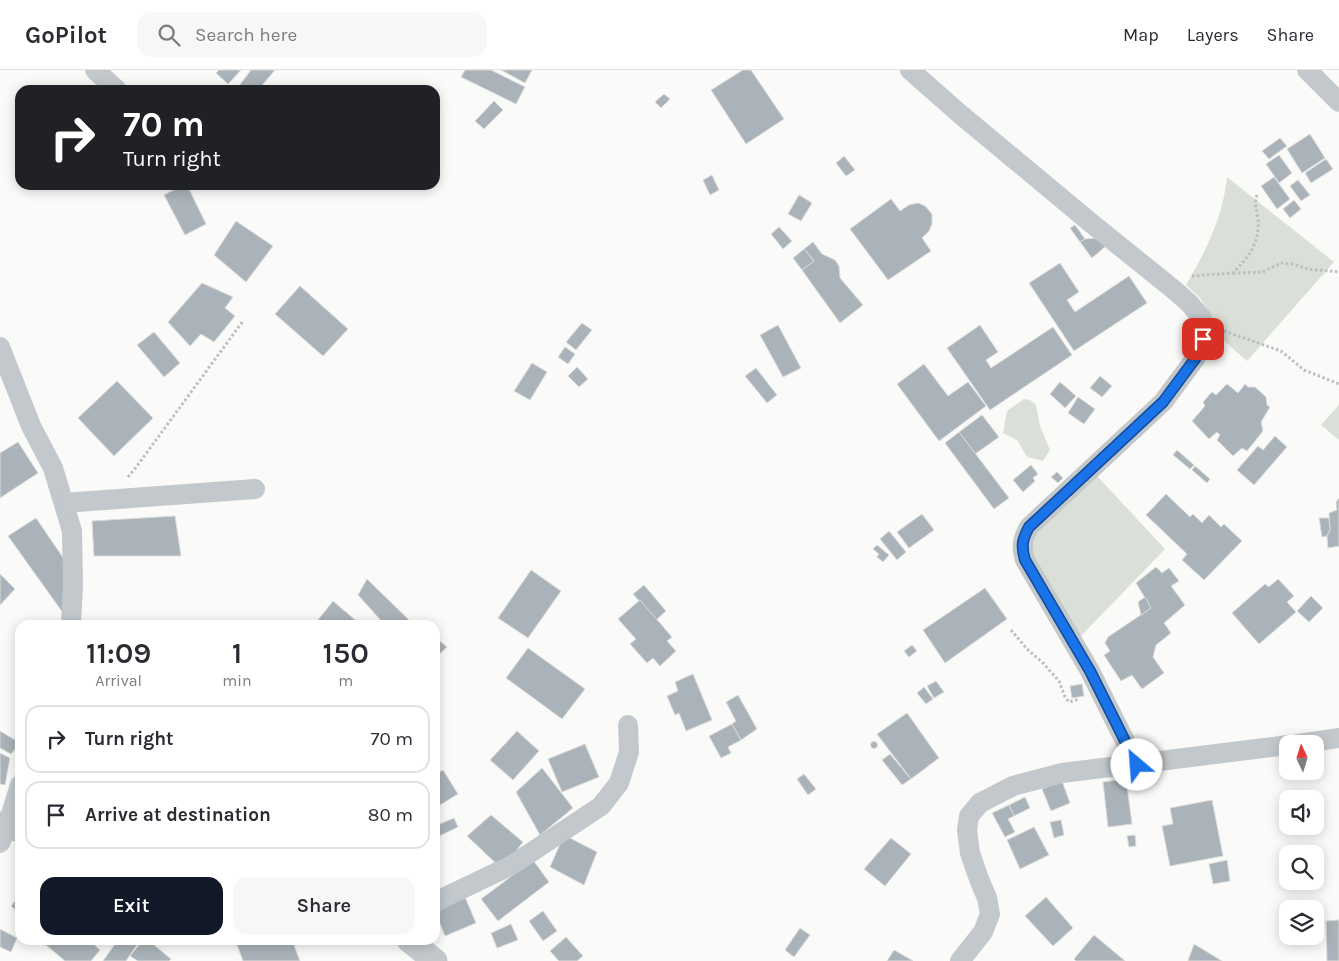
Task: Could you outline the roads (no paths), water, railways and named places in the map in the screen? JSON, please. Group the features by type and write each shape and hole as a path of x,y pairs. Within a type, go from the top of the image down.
{"street":[{"path":"95,70 112,85"},
{"path":"910,70 1003,150 1162,279 1189,303 1202,318 1203,339 1195,359 1163,402 1029,527 1022,541 1025,560 1101,693 1137,765"},
{"path":"1307,70 1339,102"},
{"path":"0,346 4,371 53,468 72,530 71,620"},
{"path":"64,503 255,488"},
{"path":"440,899 512,865 602,806 619,783 629,752 628,725"},
{"path":"1324,740 1339,738"},
{"path":"960,961 983,932 990,914 987,898 970,853 967,830 970,816 980,803 1013,786 1062,773 1279,746"},
{"path":"7,831 15,803"},
{"path":"415,945 435,961"}]}
